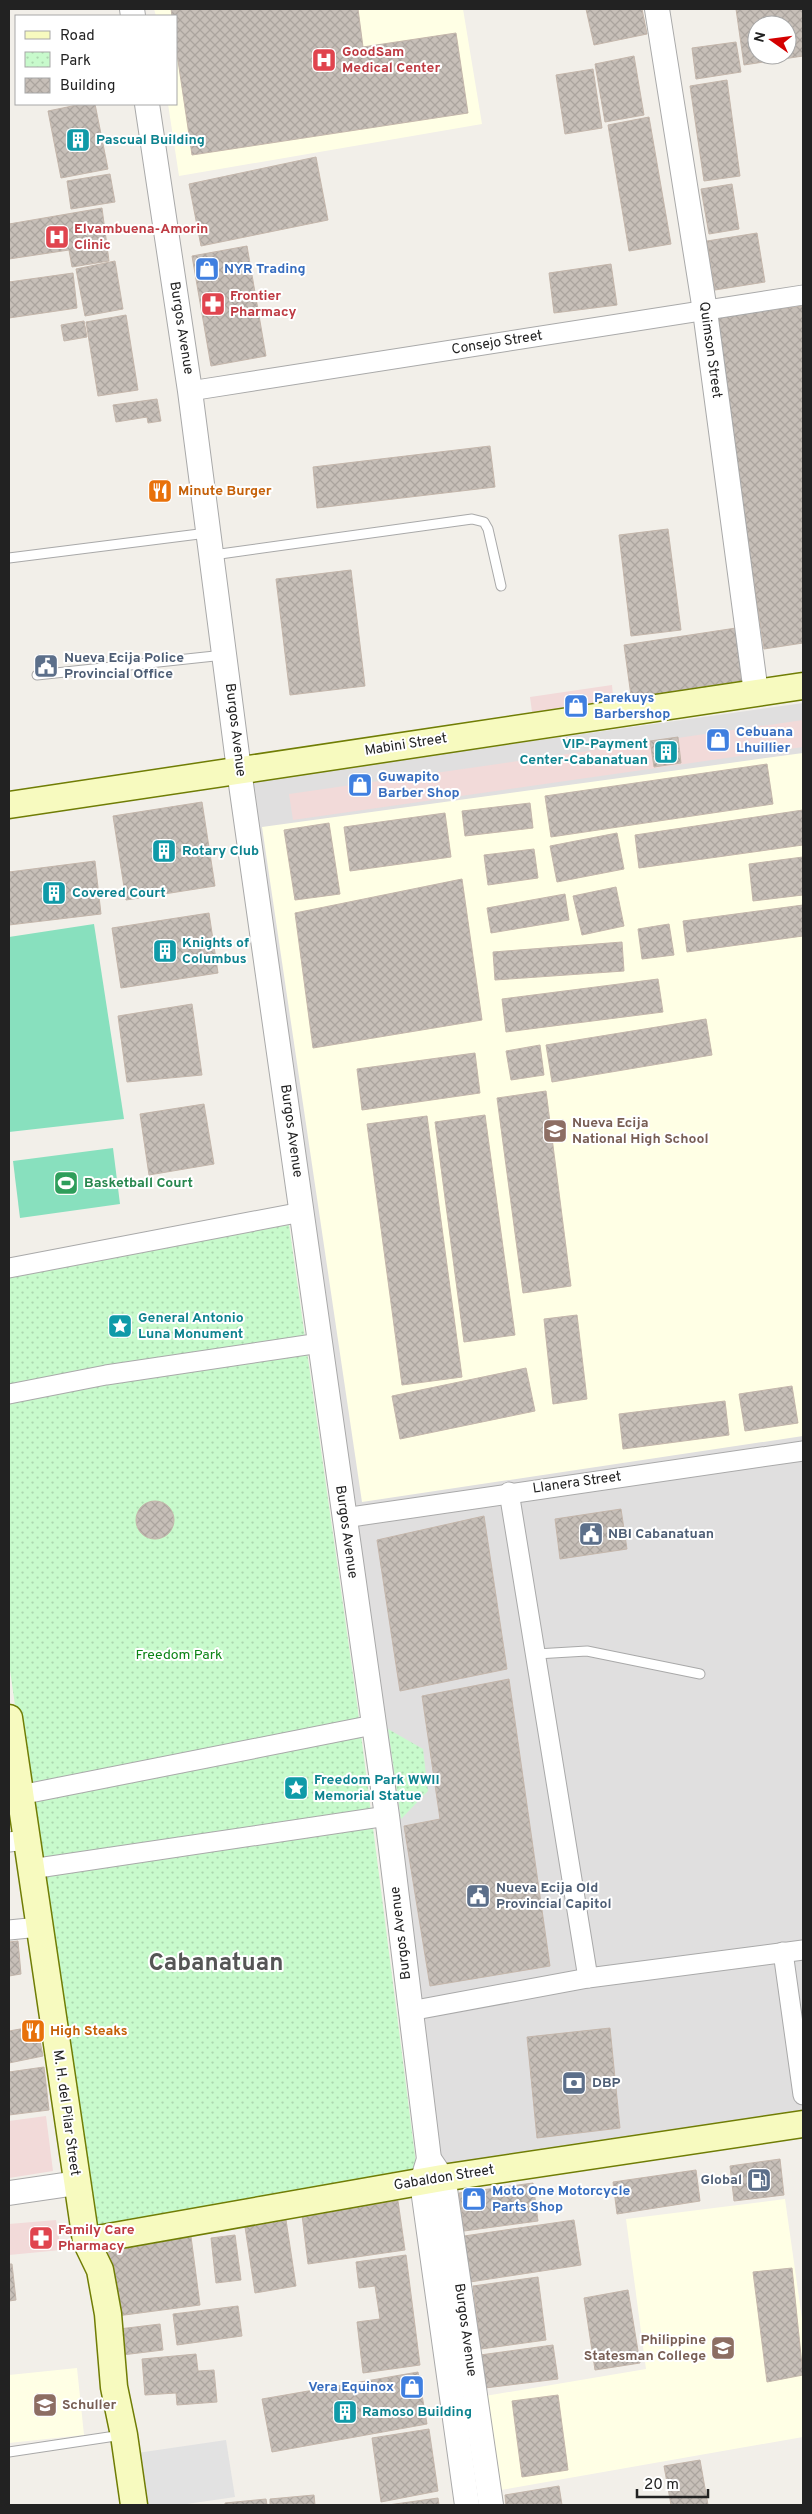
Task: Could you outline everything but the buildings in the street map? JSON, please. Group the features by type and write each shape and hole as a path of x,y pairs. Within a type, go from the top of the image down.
{"main road":[{"name":"Mabini Street","path":"9,805 803,686"},
{"name":"M. H. del Pilar Street","path":"9,1718 20,1795 18,1841 31,1870 86,2241 100,2270 108,2314 114,2386 124,2435 134,2505"},
{"name":"Gabaldon Street","path":"86,2241 431,2173 803,2124"}],"street":[{"name":"Quimson Street","path":"657,9 705,311 756,693"},
{"name":"Burgos Avenue","path":"147,105 190,391 240,770 387,1816 431,2173 467,2505"},
{"name":"Consejo Street","path":"190,391 803,295"},
{"path":"9,1268 302,1212"},
{"path":"9,1394 106,1375 320,1343"},
{"name":"Llanera Street","path":"351,1517 509,1492 803,1451"},
{"path":"509,1492 588,1978"},
{"path":"20,1795 373,1725"},
{"path":"31,1870 387,1816"},
{"path":"9,1930 39,1927"},
{"path":"410,2011 588,1978 803,1950"},
{"path":"783,1952 803,2095"},
{"name":"Burgos Avenue","path":"431,2173 491,2505"},
{"path":"9,2193 77,2183"}],"lane":[{"path":"9,558 211,544 472,519 484,522 488,529 501,586"},
{"path":"37,675 225,655"},
{"path":"536,1654 587,1651 700,1674"},
{"path":"9,2452 124,2435"}],"shaded area":[{"name":"GoodSam Medical Center","path":"154,9 463,9 482,124 179,176 168,105 178,105 178,15 156,15"},
{"path":"612,685 614,707 533,719 530,697"},
{"path":"803,703 803,2130 442,2178 250,781"},
{"path":"803,720 803,747 293,820 289,794"},
{"name":"Nueva Ecija National High School","path":"803,753 803,1436 362,1502 262,827"},
{"path":"46,2116 53,2171 9,2178 9,2121"},
{"name":"Philippine Statesman College","path":"785,2199 803,2326 803,2437 501,2490 485,2396 646,2369 626,2219"},
{"path":"56,2220 61,2250 9,2255 9,2224"},
{"name":"Schuller","path":"77,2368 84,2435 9,2443 9,2375"},
{"path":"226,2440 235,2497 180,2505 144,2505 137,2453"}],"green space":[{"path":"94,924 124,1119 9,1132 9,937"},
{"name":"Basketball Court","path":"113,1148 120,1204 20,1218 13,1161"},
{"name":"Freedom Park","path":"289,1225 357,1703 417,2171 89,2227 9,1663 9,1273"},
{"path":"388,1729 423,1749 428,1791 401,1819"}],"place":[{"name":"GoodSam Medical Center","path":"324,60"},
{"name":"Pascual Building","path":"78,140"},
{"name":"Elvambuena-Amorin Clinic","path":"57,237"},
{"name":"NYR Trading","path":"207,269"},
{"name":"Frontier Pharmacy","path":"213,304"},
{"name":"Minute Burger","path":"160,491"},
{"name":"Nueva Ecija Police Provincial Office","path":"46,666"},
{"name":"Parekuys Barbershop","path":"576,706"},
{"name":"Cebuana Lhuillier","path":"718,740"},
{"name":"VIP-Payment Center-Cabanatuan","path":"666,752"},
{"name":"Guwapito Barber Shop","path":"360,785"},
{"name":"Rotary Club","path":"164,851"},
{"name":"Covered Court","path":"54,893"},
{"name":"Knights of Columbus","path":"165,951"},
{"name":"Nueva Ecija National High School","path":"555,1131"},
{"name":"Basketball Court","path":"66,1183"},
{"name":"General Antonio Luna Monument","path":"120,1326"},
{"name":"NBI Cabanatuan","path":"591,1534"},
{"name":"Freedom Park WWII Memorial Statue","path":"296,1788"},
{"name":"Nueva Ecija Old Provincial Capitol","path":"478,1896"},
{"name":"High Steaks","path":"33,2031"},
{"name":"DBP","path":"574,2083"},
{"name":"Global","path":"759,2180"},
{"name":"Moto One Motorcycle Parts Shop","path":"474,2199"},
{"name":"Family Care Pharmacy","path":"41,2238"},
{"name":"Philippine Statesman College","path":"723,2348"},
{"name":"Vera Equinox","path":"412,2387"},
{"name":"Schuller","path":"45,2405"},
{"name":"Ramoso Building","path":"345,2412"}],"district":[{"name":"Cabanatuan","path":"216,1964"}]}
